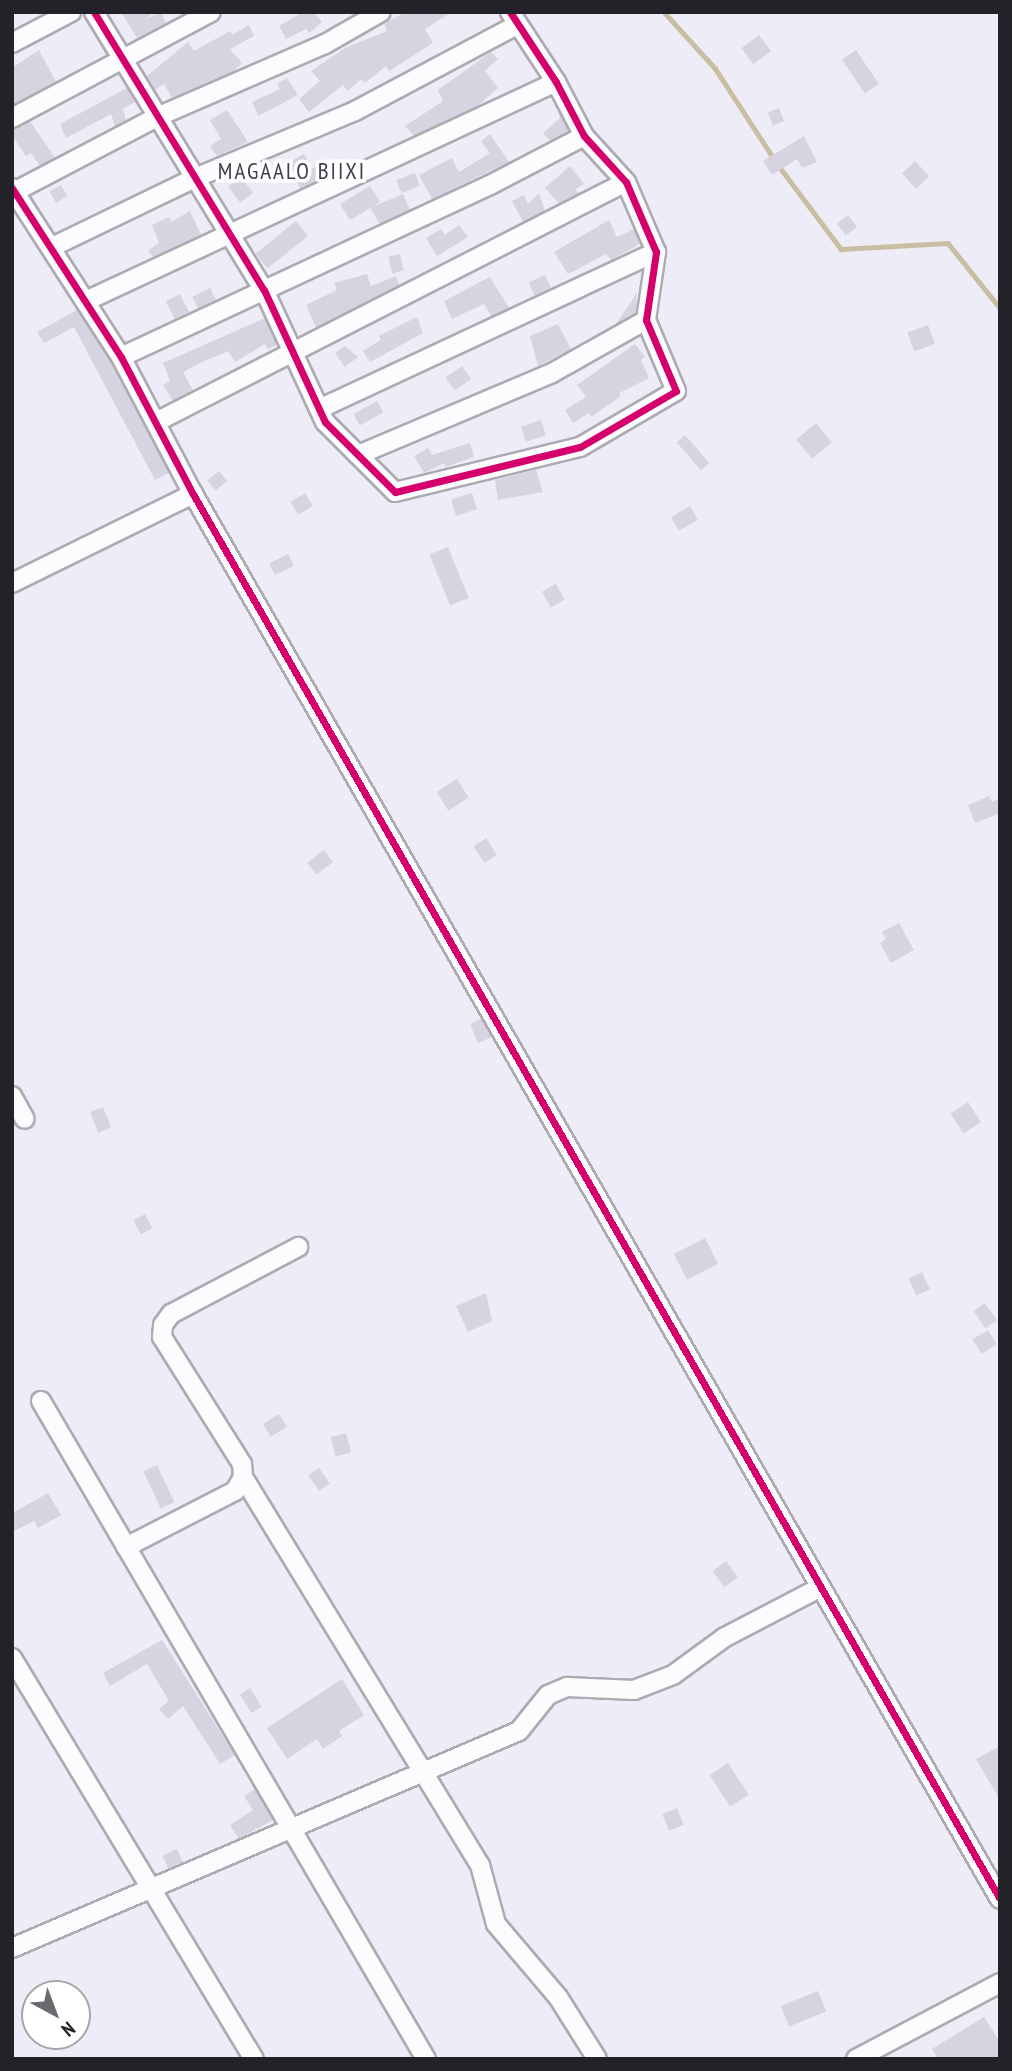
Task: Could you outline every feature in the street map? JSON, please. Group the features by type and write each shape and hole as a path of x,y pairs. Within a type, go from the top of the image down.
{"street":[{"path":"12,43 71,12"},
{"path":"52,247 195,178 355,111 514,19 556,82 584,136 626,182 656,252 646,320 676,390 580,447 395,492 325,422 264,290 231,232 195,178 157,117 94,12"},
{"path":"12,118 211,12"},
{"path":"381,12 325,44 157,117 13,190 88,300 158,421 193,494 1000,1899"},
{"path":"88,300 556,82"},
{"path":"121,357 584,136"},
{"path":"158,421 294,354 626,182"},
{"path":"319,409 656,252"},
{"path":"358,455 552,373 646,320"},
{"path":"12,583 193,494"},
{"path":"12,1096 25,1119"},
{"path":"298,1247 172,1314 163,1325 162,1337 242,1464 243,1477 421,1773 480,1864 496,1924 558,1997 597,2059"},
{"path":"41,1401 426,2059"},
{"path":"125,1547 235,1491 243,1477"},
{"path":"12,1948 519,1731 548,1695 567,1687 634,1690 673,1675 725,1637 821,1587"},
{"path":"16,1670 152,1888 254,2059"},
{"path":"856,2059 1000,1983"}],"building":[{"path":"121,12 155,12 144,20 161,12 166,23 137,38"},
{"path":"303,12 314,12 322,22 309,33 306,29 286,39 279,26"},
{"path":"405,12 452,12 425,29 433,43 389,71 386,66 365,83 361,79 348,91 343,85 309,112 299,99 320,81 311,71 345,48 387,31 384,24"},
{"path":"249,25 254,36 230,49 242,63 233,72 172,98 164,84 155,90 147,76 188,42 194,51 230,31 232,35"},
{"path":"759,35 771,51 753,64 741,48"},
{"path":"39,50 56,82 12,105 12,68"},
{"path":"856,50 879,84 865,93 842,60"},
{"path":"491,52 498,59 485,71 498,88 479,105 414,136 405,126 443,101 438,90"},
{"path":"287,78 298,95 258,116 252,102 280,89 277,84"},
{"path":"127,88 135,102 123,109 126,120 115,126 111,114 66,138 60,124"},
{"path":"779,108 784,121 773,125 768,112"},
{"path":"227,110 248,142 217,156 210,146 221,139 210,120"},
{"path":"558,111 569,131 550,141 543,133 560,118"},
{"path":"30,121 55,158 40,166 31,153 26,156 12,135 12,129"},
{"path":"490,134 509,162 432,199 419,175 452,158 459,172 490,153 481,141"},
{"path":"804,136 817,162 802,168 797,159 772,175 763,161"},
{"path":"304,154 312,169 326,160 334,173 300,189 289,162"},
{"path":"915,161 929,176 916,189 902,173"},
{"path":"570,166 584,184 575,190 579,193 559,203 545,188"},
{"path":"415,173 420,186 401,193 396,180"},
{"path":"241,177 253,193 240,203 228,187"},
{"path":"61,185 67,196 56,203 50,191"},
{"path":"370,186 380,202 372,207 403,194 410,210 380,224 370,208 350,220 340,204"},
{"path":"539,193 545,211 523,222 512,201 524,195 528,204"},
{"path":"190,211 201,235 153,257 148,251 159,243 152,225 169,217 171,222"},
{"path":"848,215 857,227 846,235 837,223"},
{"path":"609,220 617,237 634,229 640,244 611,260 606,254 568,274 554,252"},
{"path":"296,221 308,236 268,268 256,254"},
{"path":"459,225 468,237 437,256 426,238 441,229 445,235"},
{"path":"400,254 404,271 392,273 388,257"},
{"path":"367,274 371,286 396,276 399,285 316,328 306,305 337,290 334,283"},
{"path":"545,275 551,288 535,295 529,283"},
{"path":"490,277 509,308 491,316 484,304 452,319 444,301"},
{"path":"210,288 216,300 198,309 192,297"},
{"path":"637,293 636,313 616,324"},
{"path":"180,294 189,312 175,319 166,301"},
{"path":"77,310 111,363 169,473 155,480 74,327 44,343 37,332"},
{"path":"417,317 423,333 370,362 363,351 381,340 379,336"},
{"path":"265,318 277,345 268,349 265,344 235,362 228,351 183,372 193,390 173,401 163,385 170,381 163,363"},
{"path":"558,324 571,349 538,366 530,336"},
{"path":"928,325 935,344 914,351 907,333"},
{"path":"635,344 645,357 641,360 649,378 619,393 621,396 591,417 589,413 573,423 565,410 586,397 577,385"},
{"path":"345,346 358,357 345,367 335,353"},
{"path":"462,366 471,379 455,391 446,377"},
{"path":"377,401 383,412 360,425 353,414"},
{"path":"541,420 546,435 526,442 521,426"},
{"path":"816,423 832,442 812,459 796,440"},
{"path":"685,435 709,463 701,470 677,442"},
{"path":"470,443 474,457 445,467 444,463 424,473 414,456 428,448 432,455"},
{"path":"536,470 543,492 498,500 495,480"},
{"path":"219,471 227,481 216,491 207,480"},
{"path":"305,493 313,506 299,515 291,502"},
{"path":"472,493 477,509 456,516 451,499"},
{"path":"690,506 698,520 679,531 671,517"},
{"path":"448,547 469,598 450,605 429,554"},
{"path":"288,554 294,566 275,575 269,564"},
{"path":"556,584 565,600 551,608 542,592"},
{"path":"457,779 469,798 448,810 437,792"},
{"path":"989,796 992,802 1000,798 1000,813 975,823 968,805"},
{"path":"486,838 497,855 484,863 473,846"},
{"path":"324,850 333,862 316,875 307,863"},
{"path":"899,923 914,950 891,963 880,943 886,939 882,932"},
{"path":"481,1019 492,1037 478,1043 470,1024"},
{"path":"968,1102 981,1122 963,1134 950,1113"},
{"path":"103,1107 111,1127 98,1133 90,1112"},
{"path":"145,1214 152,1228 141,1234 133,1220"},
{"path":"705,1238 718,1264 687,1280 674,1254"},
{"path":"922,1272 930,1289 916,1296 908,1278"},
{"path":"486,1293 492,1321 468,1332 456,1306"},
{"path":"985,1303 997,1320 986,1328 974,1311"},
{"path":"988,1330 997,1345 981,1354 973,1339"},
{"path":"279,1414 287,1427 271,1437 263,1424"},
{"path":"346,1433 351,1452 336,1456 331,1437"},
{"path":"157,1465 174,1502 161,1508 143,1471"},
{"path":"319,1468 330,1484 319,1491 308,1475"},
{"path":"48,1493 61,1515 38,1528 34,1521 12,1532 12,1513"},
{"path":"726,1561 738,1577 724,1587 712,1571"},
{"path":"162,1640 235,1755 220,1764 183,1706 168,1719 159,1709 169,1701 147,1664 110,1686 103,1673"},
{"path":"342,1679 364,1715 339,1731 342,1736 323,1749 317,1739 287,1759 267,1728"},
{"path":"250,1688 262,1707 251,1713 240,1694"},
{"path":"1000,1746 1000,1800 976,1759"},
{"path":"728,1763 749,1795 730,1807 710,1775"},
{"path":"255,1789 273,1820 239,1839 230,1825 253,1810 244,1796"},
{"path":"677,1808 684,1825 669,1831 662,1814"},
{"path":"177,1849 183,1862 168,1868 162,1856"},
{"path":"818,1991 826,2011 789,2026 781,2006"},
{"path":"984,2017 1000,2042 1000,2059 938,2059 932,2049"}],"waterway":[{"path":"664,12 715,68 774,159"},
{"path":"779,166 841,249 948,243 1000,308"}],"cycle path":[{"path":"94,12 264,290 325,422 395,492 580,447 676,391 646,320 656,252 626,182 584,136 556,82 510,12"},
{"path":"12,188 121,357 193,494 1000,1899"}],"district":[{"name":"MAGAALO BIIXI","path":"292,171"}]}
